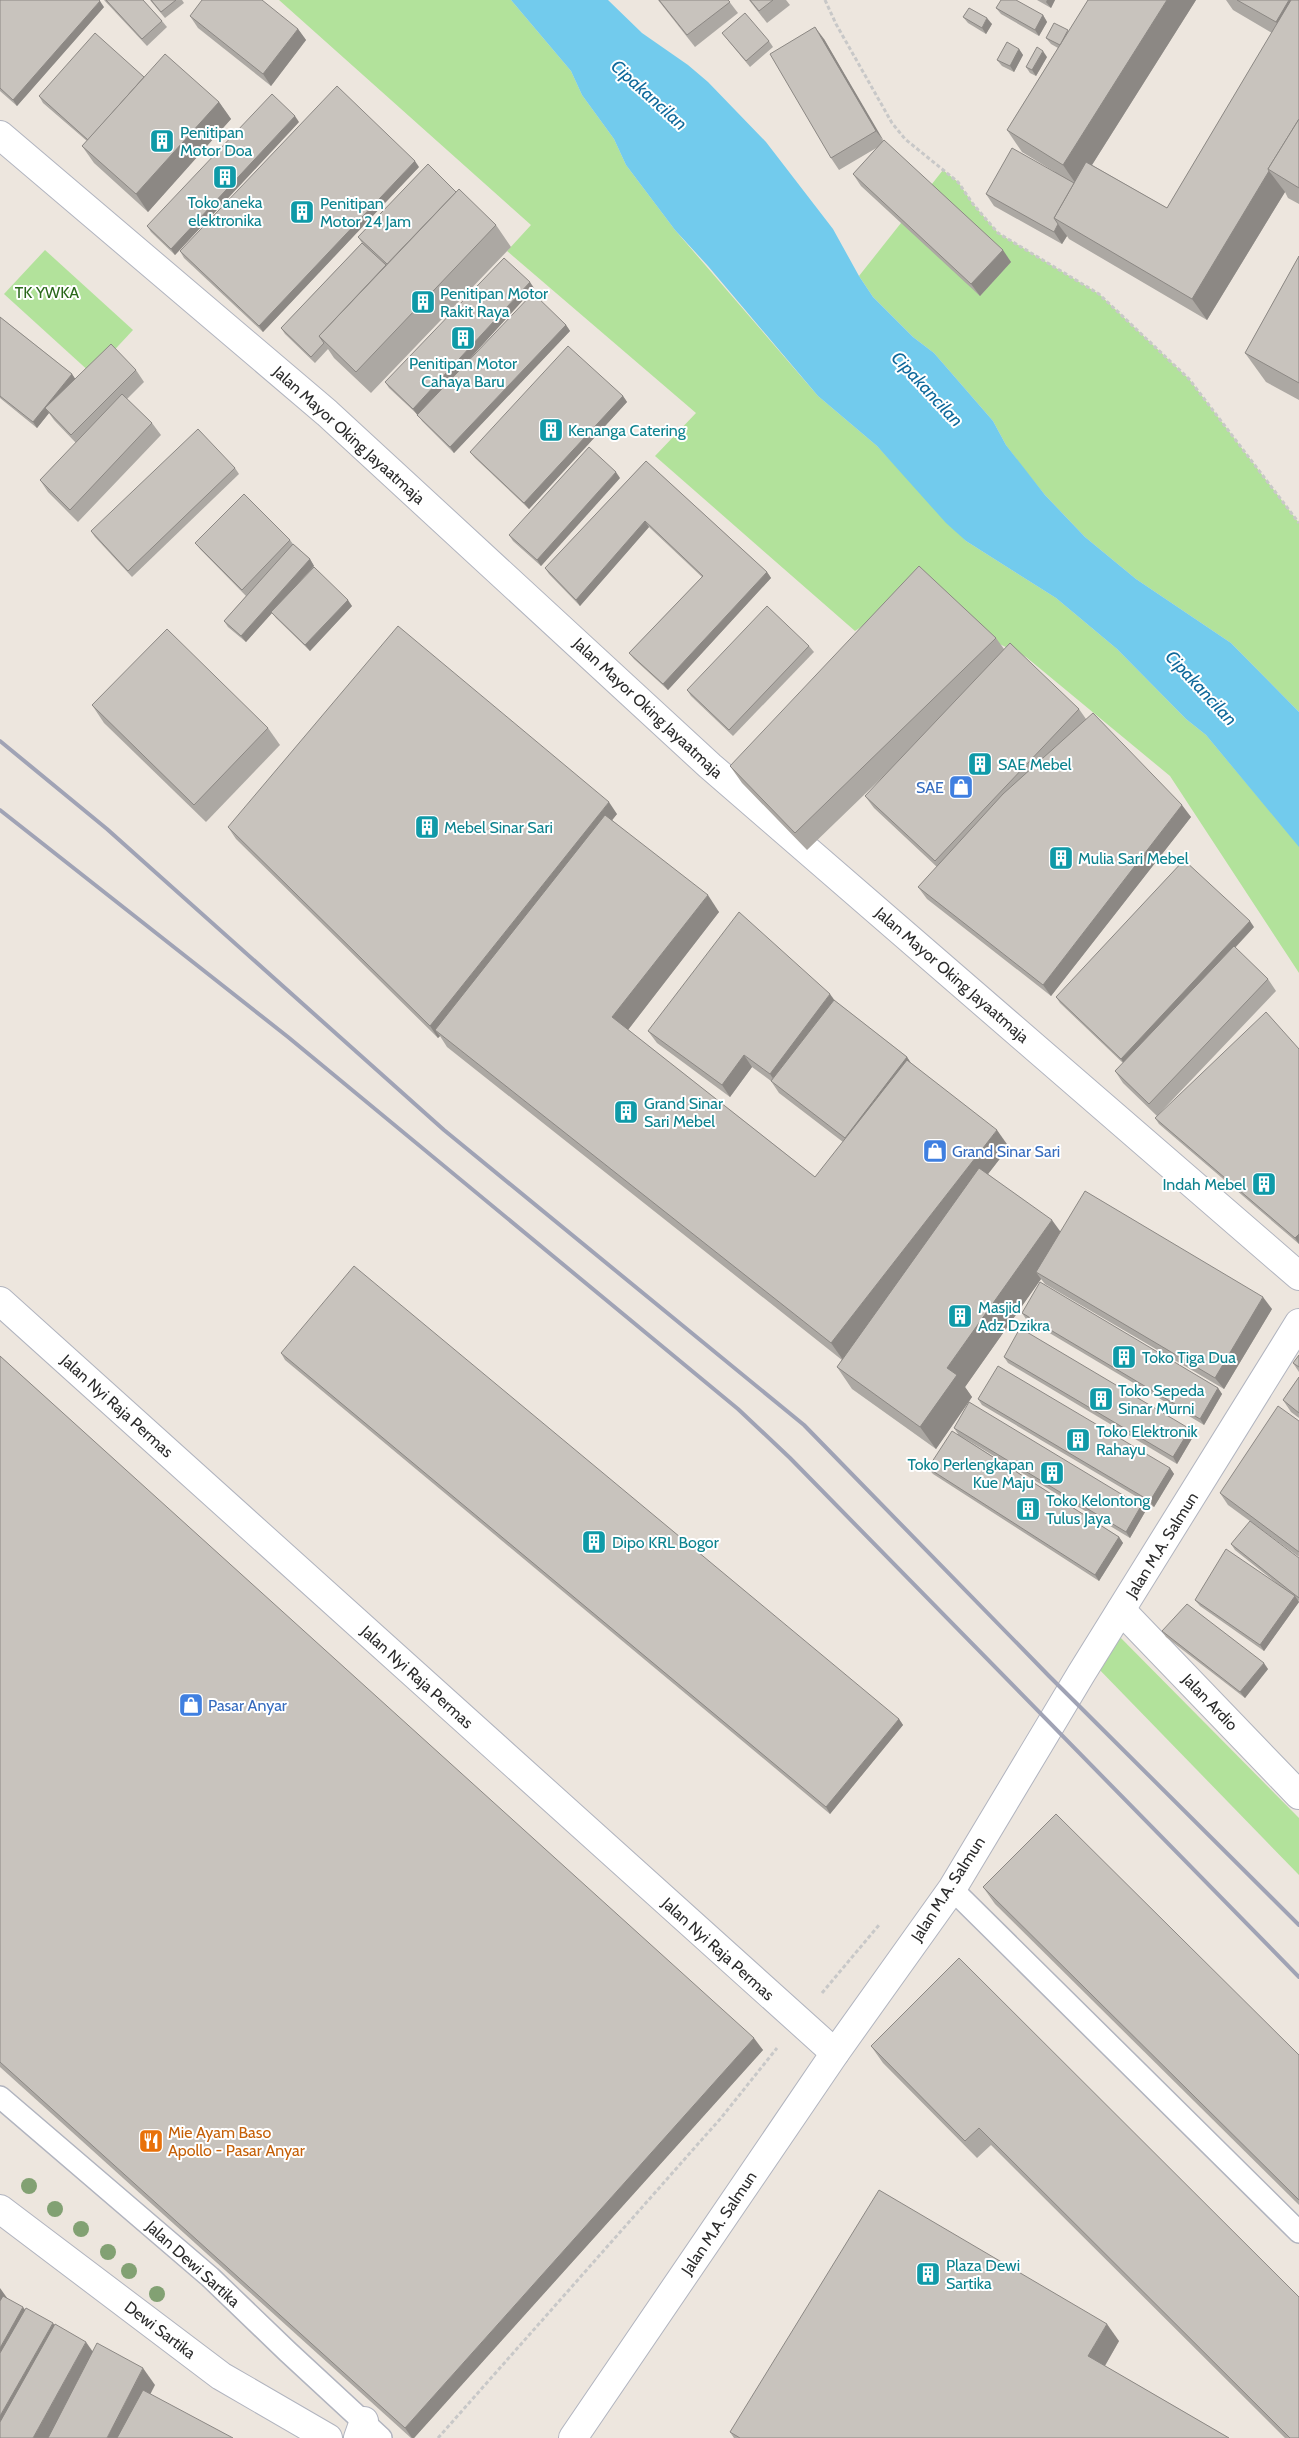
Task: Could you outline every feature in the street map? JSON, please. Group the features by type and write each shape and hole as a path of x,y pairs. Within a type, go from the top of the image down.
{"street":[{"name":"Jalan Mayor Oking Jayaatmaja","path":"0,135 327,413 710,766 1299,1276"},
{"name":"Jalan Nyi Raja Permas","path":"0,1301 835,2053"},
{"name":"Jalan M.A. Salmun","path":"573,2438 835,2053 952,1889 1121,1610 1299,1323"},
{"name":"Jalan Ardio","path":"1121,1610 1299,1795"},
{"name":"Dewi Sartika","path":"0,2209 221,2376 328,2438"}],"lane":[{"path":"952,1889 1299,2232"},
{"name":"Jalan Dewi Sartika","path":"0,2097 210,2277 368,2432"}],"path":[{"path":"825,0 836,24 892,123 905,139 958,182 973,204 998,233 1099,294 1189,380 1299,523"},
{"path":"438,2438 721,2118 798,2021 880,1923"}],"green space":[{"path":"279,0 511,0 571,71 582,95 614,139 626,165 675,230 818,396 877,446 966,541 1056,598 1117,649 1186,719 1206,735 1299,846 1299,973 1170,776 1026,657 905,598 855,631 655,456 696,413 507,251 531,225"},
{"path":"943,170 958,182 973,204 998,233 1099,294 1189,379 1299,523 1299,712 1231,643 1136,579 1085,537 1045,495 1024,469 1006,445 993,421 934,353 913,337 873,297 859,276"},
{"name":"TK YWKA","path":"45,250 133,330 92,374 4,294"},
{"path":"1113,1630 1299,1818 1299,1875 1093,1663"}],"water":[{"name":"Cipakancilan","path":"511,0 608,0 642,33 688,65 708,82 766,142 833,229 873,297 913,337 934,353 993,421 1006,445 1045,495 1085,537 1136,579 1231,643 1299,712 1299,847 1206,735 1186,719 1117,649 1056,598 966,541 946,523 877,446 818,396 708,266 675,230 626,165 614,139 582,95 571,71"}],"building":[{"path":"0,0 100,1 13,100 0,88"},
{"path":"106,0 143,0 162,21 142,39"},
{"path":"151,0 176,0 161,12"},
{"path":"202,0 262,0 298,29 263,74 190,16"},
{"path":"659,0 728,0 730,2 687,35"},
{"path":"750,0 773,0 759,11"},
{"path":"1001,0 1016,0 1043,15 1035,30 996,8"},
{"path":"1088,0 1167,0 1063,165 1007,130"},
{"path":"1237,0 1289,0 1276,22"},
{"path":"1291,0 1299,0 1299,119 1192,299 1054,218 1086,162 1167,208"},
{"path":"969,8 987,18 982,28 963,17"},
{"path":"745,13 769,41 746,61 722,33"},
{"path":"1054,23 1068,30 1060,45 1046,38"},
{"path":"815,27 876,131 831,158 770,54"},
{"path":"95,33 144,77 88,140 39,96"},
{"path":"1007,42 1019,49 1010,66 997,60"},
{"path":"1037,47 1043,51 1032,70 1026,67"},
{"name":"Penitipan Motor Doa","path":"165,54 219,102 136,194 82,146"},
{"name":"Penitipan Motor 24 Jam","path":"337,86 415,161 259,326 180,251"},
{"name":"Toko aneka elektronika","path":"272,94 295,116 171,249 147,226"},
{"path":"1299,119 1299,188 1268,169"},
{"path":"884,140 1003,250 971,284 853,174"},
{"path":"1012,148 1074,183 1054,218 1058,224 1054,232 986,194"},
{"path":"428,164 456,192 387,264 358,237"},
{"path":"459,189 496,225 356,372 319,336"},
{"path":"362,243 386,265 319,336 324,343 311,357 281,328"},
{"path":"1299,256 1299,383 1245,353"},
{"name":"Penitipan Motor Cahaya Baru","path":"504,258 530,282 413,409 385,382"},
{"path":"533,293 566,325 450,447 417,415"},
{"name":"TK YWKA","path":"0,317 72,374 33,422 0,396"},
{"path":"111,344 136,370 71,435 45,408"},
{"name":"Kenanga Catering","path":"568,346 623,396 524,503 470,452"},
{"path":"122,394 152,423 70,510 40,480"},
{"path":"198,429 235,468 128,571 91,531"},
{"path":"589,447 616,472 537,560 509,535"},
{"path":"646,461 767,572 663,684 629,653 703,576 645,521 576,600 545,568"},
{"path":"244,494 290,540 242,590 195,543"},
{"path":"293,544 310,559 241,636 224,621"},
{"path":"919,566 996,638 795,833 730,766"},
{"path":"314,567 348,600 305,645 271,612"},
{"path":"767,606 809,646 729,730 687,690"},
{"name":"Mebel Sinar Sari","path":"398,626 609,802 430,1026 228,827"},
{"path":"167,629 268,728 194,805 92,705"},
{"name":"SAE Mebel","path":"1010,643 1079,709 935,861 865,796"},
{"name":"Mulia Sari Mebel","path":"1093,713 1182,805 1043,985 918,887 1003,794"},
{"name":"Grand Sinar Sari Mebel","path":"605,815 708,895 612,1017 815,1177 907,1060 997,1130 831,1343 435,1030"},
{"path":"1184,860 1250,921 1121,1059 1056,997"},
{"path":"739,912 830,994 770,1074 744,1055 722,1085 648,1031"},
{"path":"1234,946 1268,979 1149,1104 1115,1071"},
{"path":"834,1000 907,1057 845,1138 771,1081"},
{"name":"Indah Mebel","path":"1266,1012 1299,1049 1299,1234 1295,1238 1155,1118"},
{"name":"Masjid Adz Dzikra","path":"979,1168 1052,1220 947,1368 957,1375 920,1427 837,1367"},
{"path":"1085,1191 1263,1297 1215,1378 1036,1272"},
{"name":"Dipo KRL Bogor","path":"354,1266 899,1719 826,1807 281,1353"},
{"name":"Toko Tiga Dua","path":"1040,1282 1218,1388 1200,1419 1022,1313"},
{"name":"Toko Sepeda Sinar Murni","path":"1020,1328 1190,1429 1173,1457 1004,1357"},
{"path":"1299,1355 1299,1367 1293,1363"},
{"name":"Pasar Anyar","path":"0,1356 754,2038 405,2428 0,2062"},
{"name":"Toko Elektronik Rahayu","path":"998,1366 1170,1468 1150,1501 978,1399"},
{"path":"1299,1377 1299,1413 1283,1400"},
{"name":"Toko Perlengkapan Kue Maju","path":"969,1402 1141,1506 1126,1532 954,1428"},
{"path":"1278,1406 1299,1421 1299,1552 1220,1493"},
{"name":"Toko Kelontong Tulus Jaya","path":"952,1431 1119,1537 1095,1575 928,1468"},
{"path":"1250,1521 1299,1558 1299,1598 1231,1544"},
{"path":"1226,1549 1295,1596 1260,1645 1195,1600"},
{"path":"1187,1604 1264,1663 1240,1692 1162,1631"},
{"path":"1056,1814 1299,2055 1299,2200 983,1887"},
{"path":"959,1958 1299,2297 1299,2438 1290,2438 979,2128 965,2141 871,2046"},
{"name":"Plaza Dewi Sartika","path":"879,2190 1107,2324 1088,2356 1229,2438 740,2438 730,2432"},
{"path":"3,2296 23,2307 0,2348 0,2301"},
{"path":"26,2308 53,2323 0,2416 0,2353"},
{"path":"55,2324 86,2342 33,2438 0,2438 0,2422"},
{"path":"97,2343 143,2368 107,2438 48,2438"},
{"path":"143,2390 233,2438 117,2438"}],"railway":[{"path":"0,741 107,829 444,1130 804,1425 1049,1676 1299,1925"},
{"path":"0,810 288,1037 738,1409 790,1458 1299,1977"}],"place":[{"name":"Penitipan Motor Doa","path":"162,141"},
{"name":"Toko aneka elektronika","path":"225,177"},
{"name":"Penitipan Motor 24 Jam","path":"302,212"},
{"name":"Penitipan Motor Rakit Raya","path":"423,302"},
{"name":"Penitipan Motor Cahaya Baru","path":"463,338"},
{"name":"Kenanga Catering","path":"551,430"},
{"name":"SAE Mebel","path":"980,764"},
{"name":"SAE","path":"961,787"},
{"name":"Mebel Sinar Sari","path":"427,827"},
{"name":"Mulia Sari Mebel","path":"1061,858"},
{"name":"Grand Sinar Sari Mebel","path":"626,1112"},
{"name":"Grand Sinar Sari","path":"935,1151"},
{"name":"Indah Mebel","path":"1264,1184"},
{"name":"Masjid Adz Dzikra","path":"960,1316"},
{"name":"Toko Tiga Dua","path":"1124,1357"},
{"name":"Toko Sepeda Sinar Murni","path":"1101,1399"},
{"name":"Toko Elektronik Rahayu","path":"1078,1440"},
{"name":"Toko Perlengkapan Kue Maju","path":"1052,1473"},
{"name":"Toko Kelontong Tulus Jaya","path":"1028,1509"},
{"name":"Dipo KRL Bogor","path":"594,1542"},
{"name":"Pasar Anyar","path":"191,1705"},
{"name":"Mie Ayam Baso Apollo - Pasar Anyar","path":"151,2141"},
{"name":"Plaza Dewi Sartika","path":"928,2274"}]}
